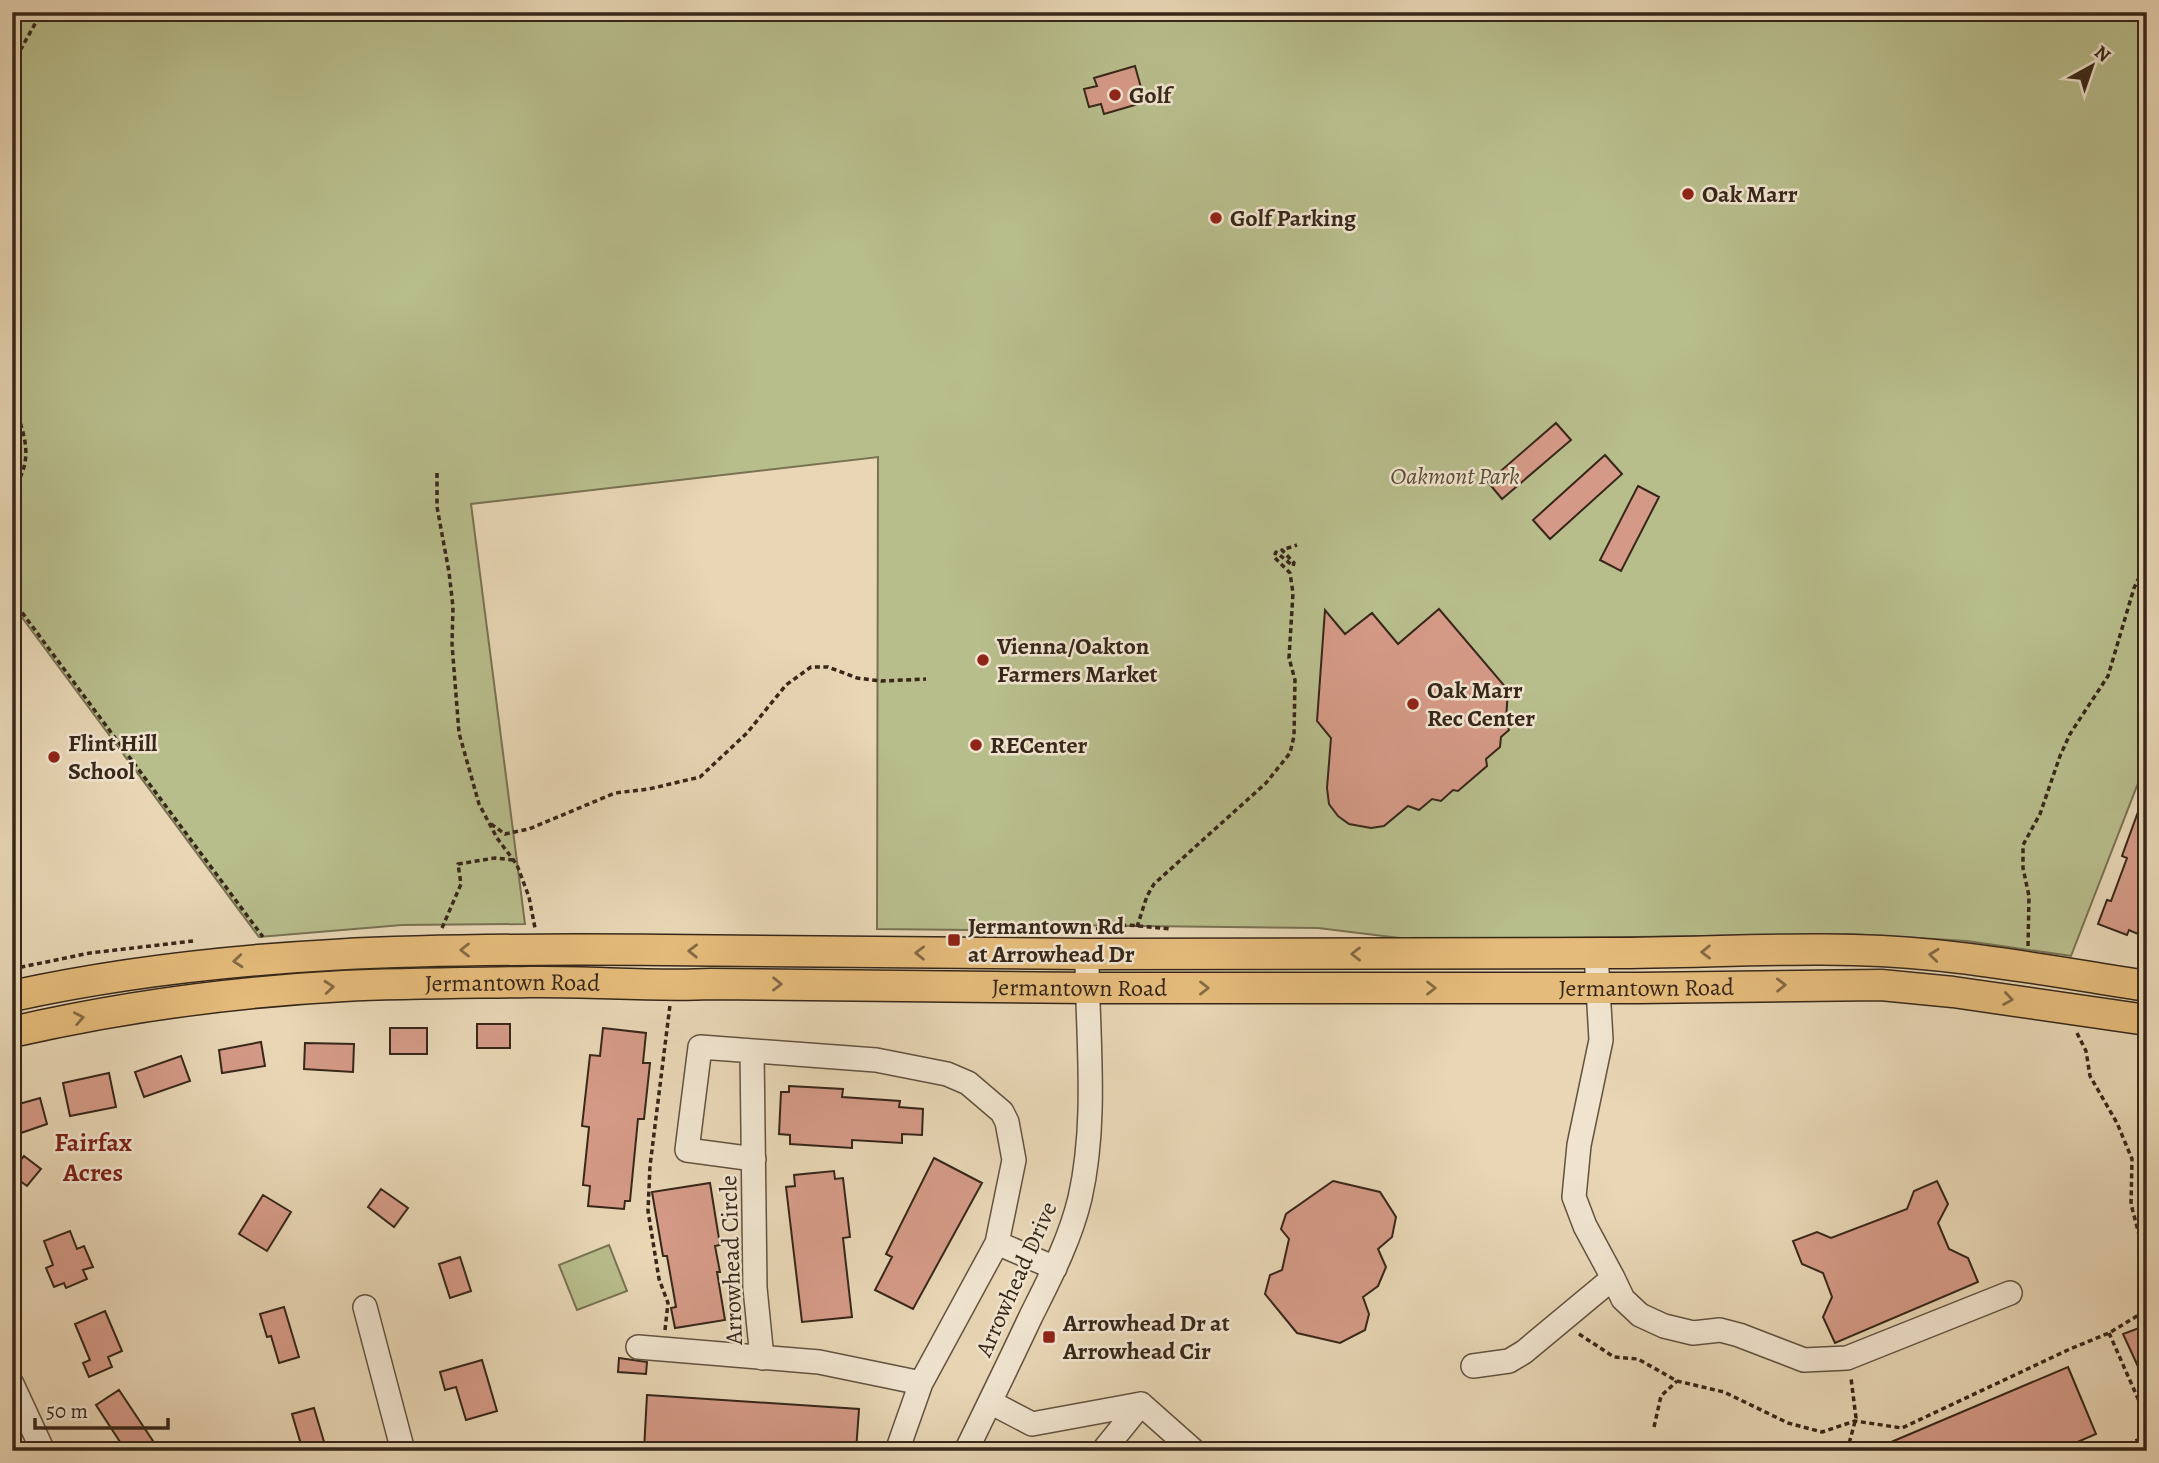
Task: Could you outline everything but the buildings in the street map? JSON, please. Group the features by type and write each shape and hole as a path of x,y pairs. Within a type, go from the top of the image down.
{"main road":[{"name":"Jermantown Road","path":"12,996 123,975 208,963 383,951 536,950 1087,954 1596,953 1843,949 1932,955 2147,986"},
{"name":"Jermantown Road","path":"12,1032 195,999 344,986 535,982 672,986 711,984 1087,988 1881,985 1953,992 2147,1020"}],"street":[{"path":"1596,953 1601,1040 1579,1145 1574,1197 1585,1226 1623,1299 1640,1315 1693,1333 1720,1330 1739,1335 1804,1360 1847,1358 2011,1293"},
{"name":"Arrowhead Drive","path":"966,1451 1055,1268 1072,1226 1086,1163 1090,1120 1087,954"},
{"name":"Arrowhead Circle","path":"754,1159 687,1150 700,1047 876,1060 947,1074 968,1083 1002,1112 1012,1140 1014,1160 998,1243 921,1383 897,1451"},
{"name":"Arrowhead Circle","path":"752,1051 755,1288 762,1358"},
{"path":"998,1243 1055,1268"},
{"path":"1473,1366 1509,1361 1524,1352 1613,1278"},
{"path":"365,1307 403,1451"},
{"name":"Arrowhead Circle","path":"638,1348 819,1362 921,1383"},
{"path":"12,1384 43,1451"},
{"path":"990,1402 1032,1424 1141,1404"},
{"path":"1103,1451 1141,1404"},
{"path":"1141,1404 1194,1451"}],"path":[{"path":"12,65 44,12"},
{"path":"12,399 27,444 22,478 12,491"},
{"path":"437,473 437,507 453,607 452,644 459,733 479,804 497,838 514,860 529,897 536,932 536,950"},
{"path":"1137,927 1154,884 1266,783 1290,753 1294,736 1296,680 1289,658 1293,593 1290,572 1274,557 1276,552 1293,566 1294,563 1282,550 1297,545"},
{"path":"2027,951 2029,896 2023,868 2023,845 2040,814 2070,734 2109,676 2134,588 2147,561"},
{"path":"12,599 267,942"},
{"path":"489,823 505,834 529,829 615,793 649,789 699,777 747,733 786,685 811,667 828,667 857,677 881,681 926,679"},
{"path":"12,691 20,695"},
{"path":"440,933 461,884 458,864 495,858 514,860"},
{"path":"662,1349 668,1303 659,1279 648,1211 650,1166 668,1021"},
{"path":"2073,1026 2086,1051 2090,1076 2117,1123 2132,1159 2131,1204 2147,1265"},
{"path":"1579,1334 1614,1357 1638,1359 1677,1381 1724,1392 1788,1423 1822,1432 1855,1421 1902,1428 2058,1354 2109,1333 2147,1310"},
{"path":"2109,1333 2147,1419"},
{"path":"1847,1451 1855,1421 1850,1376"},
{"path":"1654,1427 1661,1396 1677,1381"},
{"path":"2114,1450 2147,1436"}],"green space":[{"name":"Oakmont Park","path":"12,12 2147,12 2147,760 2071,956 1967,941 1850,934 1416,940 1318,928 1051,925 1051,931 877,929 878,457 471,504 525,924 402,925 259,937 12,604"},
{"path":"609,1245 627,1291 577,1310 559,1265"}],"place":[{"name":"Golf","path":"1115,95"},
{"name":"Oak Marr","path":"1688,194"},
{"name":"Golf Parking","path":"1216,218"},
{"name":"Vienna/Oakton Farmers Market","path":"983,660"},
{"name":"Oak Marr Rec Center","path":"1413,704"},
{"name":"RECenter","path":"976,745"},
{"name":"Flint Hill School","path":"54,757"},
{"name":"Jermantown Rd at Arrowhead Dr","path":"954,940"},
{"name":"Arrowhead Dr at Arrowhead Cir","path":"1049,1337"}],"district":[{"name":"Fairfax Acres","path":"93,1157"}]}
